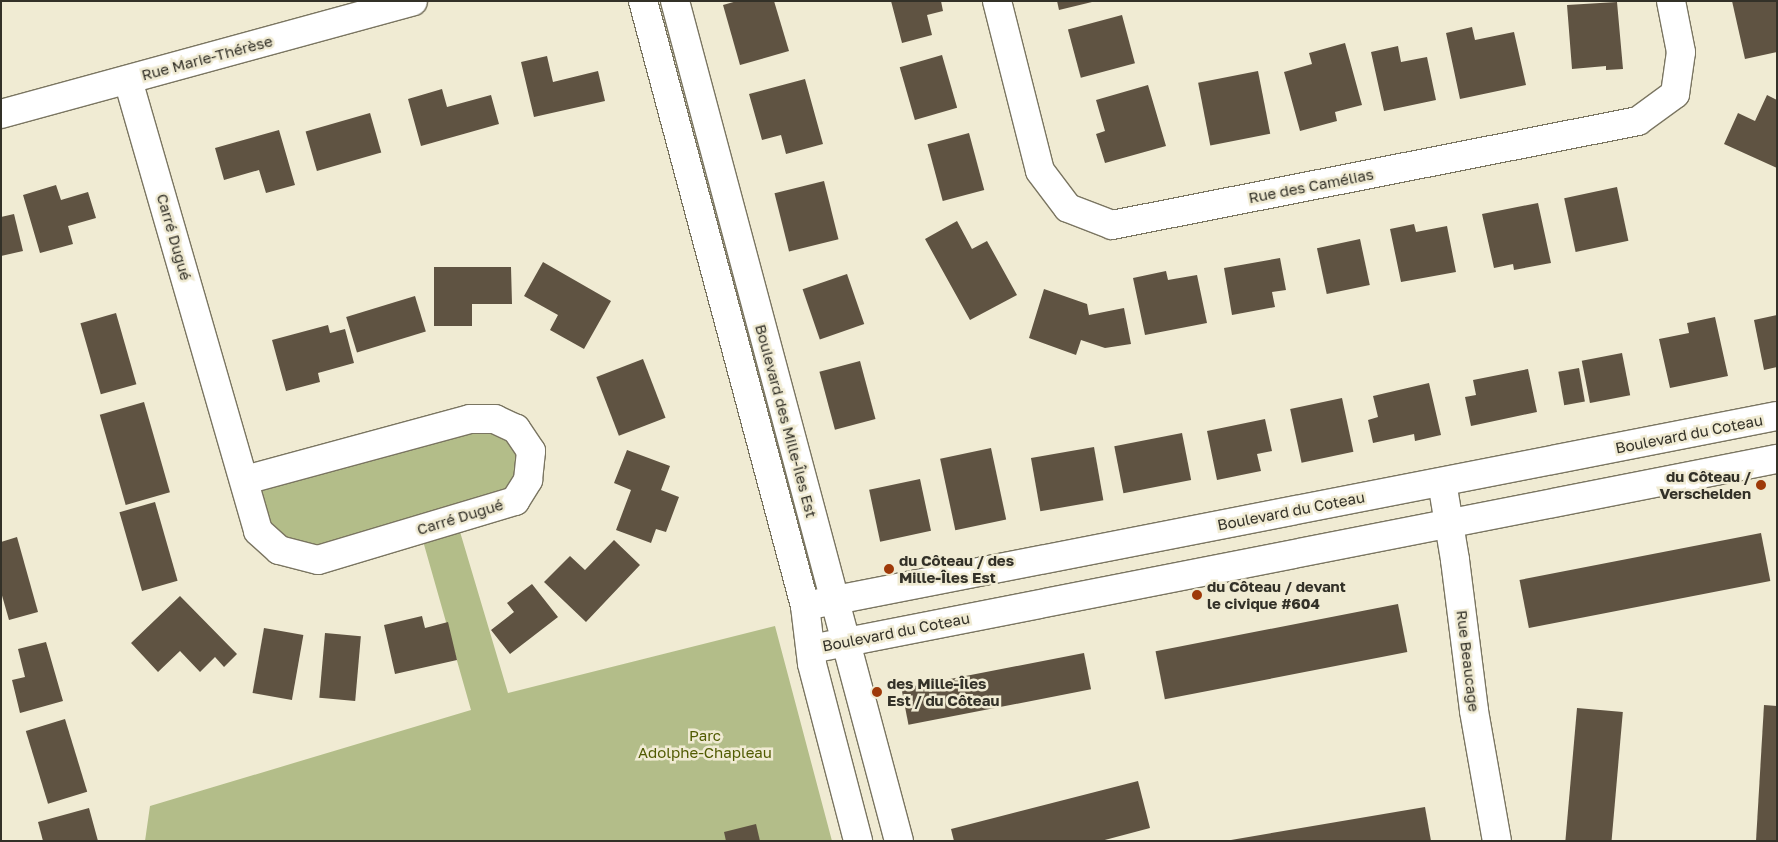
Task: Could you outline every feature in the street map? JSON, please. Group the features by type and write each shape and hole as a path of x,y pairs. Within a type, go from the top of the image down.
{"street":[{"name":"Rue Marie-Thérèse","path":"1,114 128,80 380,6 413,1"},
{"name":"Boulevard des Mille-Îles Est","path":"643,1 805,606 812,664 858,841"},
{"name":"Boulevard des Mille-Îles Est","path":"675,1 899,841"},
{"name":"Rue des Camélias","path":"996,1 1040,171 1068,208 1112,225 1638,120 1675,94 1681,52 1671,1"},
{"name":"Carré Dugué","path":"128,80 245,480 258,531 279,550 318,560 515,501 528,480 531,451 516,429 495,420 470,419 245,480"},
{"name":"Boulevard du Coteau","path":"805,606 1777,416"},
{"name":"Boulevard du Coteau","path":"811,649 1777,459"},
{"name":"Rue Beaucage","path":"1442,482 1474,711 1497,841"}],"green space":[{"path":"470,419 531,451 515,501 318,560 279,550 245,480"},
{"name":"Parc Adolphe-Chapleau","path":"458,525 508,693 775,626 832,841 145,841 150,806 471,710 421,534"}],"building":[{"path":"737,1 774,1 789,51 740,65 723,5"},
{"path":"891,1 941,1 943,11 927,15 932,35 902,43"},
{"path":"1057,1 1091,1 1092,2 1059,10"},
{"path":"1732,1 1777,1 1777,52 1745,59"},
{"path":"1617,2 1623,69 1606,70 1606,66 1572,69 1567,5"},
{"path":"1122,15 1135,63 1081,78 1068,29"},
{"path":"1472,27 1475,40 1514,32 1526,85 1460,99 1446,33"},
{"path":"1345,43 1362,105 1335,112 1337,121 1300,131 1284,72 1312,64 1309,53"},
{"path":"1398,46 1401,62 1427,57 1436,100 1384,111 1371,52"},
{"path":"942,55 957,108 915,120 900,67"},
{"path":"547,56 553,82 598,71 605,101 534,117 521,62"},
{"path":"1258,71 1270,134 1210,145 1198,83"},
{"path":"805,79 823,144 786,154 781,135 762,140 749,94"},
{"path":"1148,85 1166,146 1105,163 1096,134 1105,131 1096,100"},
{"path":"442,89 447,107 491,95 499,124 421,146 408,99"},
{"path":"1767,95 1777,100 1777,168 1724,144 1738,113 1755,121"},
{"path":"370,113 381,152 317,171 306,131"},
{"path":"279,130 295,185 266,193 259,170 224,180 215,148"},
{"path":"969,133 984,190 943,201 927,144"},
{"path":"824,181 839,239 789,252 775,193"},
{"path":"56,185 61,200 88,192 96,218 68,226 73,244 40,253 23,195"},
{"path":"1617,187 1628,241 1576,252 1564,198"},
{"path":"1538,203 1551,263 1514,270 1513,264 1494,268 1482,214"},
{"path":"14,214 23,251 1,256 1,217"},
{"path":"957,221 972,249 987,241 1017,295 970,320 925,239"},
{"path":"1414,224 1416,232 1447,226 1456,272 1401,282 1390,229"},
{"path":"1360,239 1370,285 1327,294 1317,248"},
{"path":"1280,258 1286,290 1272,292 1275,307 1232,315 1224,268"},
{"path":"543,262 611,301 584,349 550,330 558,315 524,296"},
{"path":"434,267 511,267 512,304 472,304 472,326 434,326"},
{"path":"1166,271 1168,280 1197,275 1207,323 1145,335 1133,278"},
{"path":"847,274 864,324 820,339 803,289"},
{"path":"1044,289 1087,304 1089,315 1124,308 1131,344 1105,348 1081,340 1076,355 1029,338"},
{"path":"415,296 426,331 357,352 346,317"},
{"path":"116,313 136,384 101,394 80,323"},
{"path":"1777,315 1777,367 1764,370 1754,320"},
{"path":"1715,317 1728,376 1670,388 1659,339 1689,333 1687,323"},
{"path":"328,325 330,333 345,329 354,363 318,373 320,382 286,391 272,340"},
{"path":"1622,353 1630,395 1590,403 1582,361"},
{"path":"643,359 666,418 619,436 596,377"},
{"path":"860,361 876,419 835,430 819,372"},
{"path":"1579,368 1585,401 1564,405 1558,372"},
{"path":"1528,369 1537,412 1471,426 1465,397 1476,395 1473,380"},
{"path":"1429,383 1441,435 1415,441 1414,434 1373,443 1368,420 1378,417 1373,396"},
{"path":"1342,398 1353,452 1302,463 1290,409"},
{"path":"144,402 170,492 126,505 100,415"},
{"path":"1265,419 1272,451 1257,454 1261,471 1217,480 1207,431"},
{"path":"1182,433 1191,480 1123,493 1114,446"},
{"path":"1094,447 1103,500 1040,511 1031,458"},
{"path":"991,448 1006,519 955,530 940,459"},
{"path":"627,450 670,466 661,490 679,497 666,532 656,529 651,543 616,530 631,490 614,483"},
{"path":"920,479 931,531 880,542 869,490"},
{"path":"155,502 178,581 142,591 119,512"},
{"path":"1761,533 1770,581 1529,628 1520,580"},
{"path":"17,537 38,612 9,620 1,592 1,542"},
{"path":"614,540 640,565 586,622 544,582 570,556 585,570"},
{"path":"532,584 558,617 510,654 491,630 514,612 507,603"},
{"path":"180,596 237,654 224,667 215,657 200,672 180,651 158,672 131,643"},
{"path":"1398,604 1407,652 1165,699 1156,651"},
{"path":"422,616 425,628 448,622 457,660 395,674 384,625"},
{"path":"264,628 303,635 292,700 253,693"},
{"path":"325,633 361,636 355,701 319,698"},
{"path":"46,642 63,701 20,713 12,680 25,677 18,649"},
{"path":"1084,653 1091,689 908,725 901,688"},
{"path":"1764,705 1777,706 1777,841 1756,841"},
{"path":"1577,708 1623,712 1612,841 1565,841"},
{"path":"65,719 87,792 48,804 26,731"},
{"path":"1138,781 1150,828 1101,841 954,841 951,829"},
{"path":"1425,807 1431,841 1231,841 1231,840"},
{"path":"89,808 98,841 43,841 38,822"},
{"path":"756,824 760,841 726,841 724,832"}],"place":[{"name":"du Côteau / Verschelden","path":"1761,485"},
{"name":"du Côteau / des Mille-Îles Est","path":"889,569"},
{"name":"du Côteau / devant le civique #604","path":"1197,595"},
{"name":"des Mille-Îles Est / du Côteau","path":"877,692"}]}
